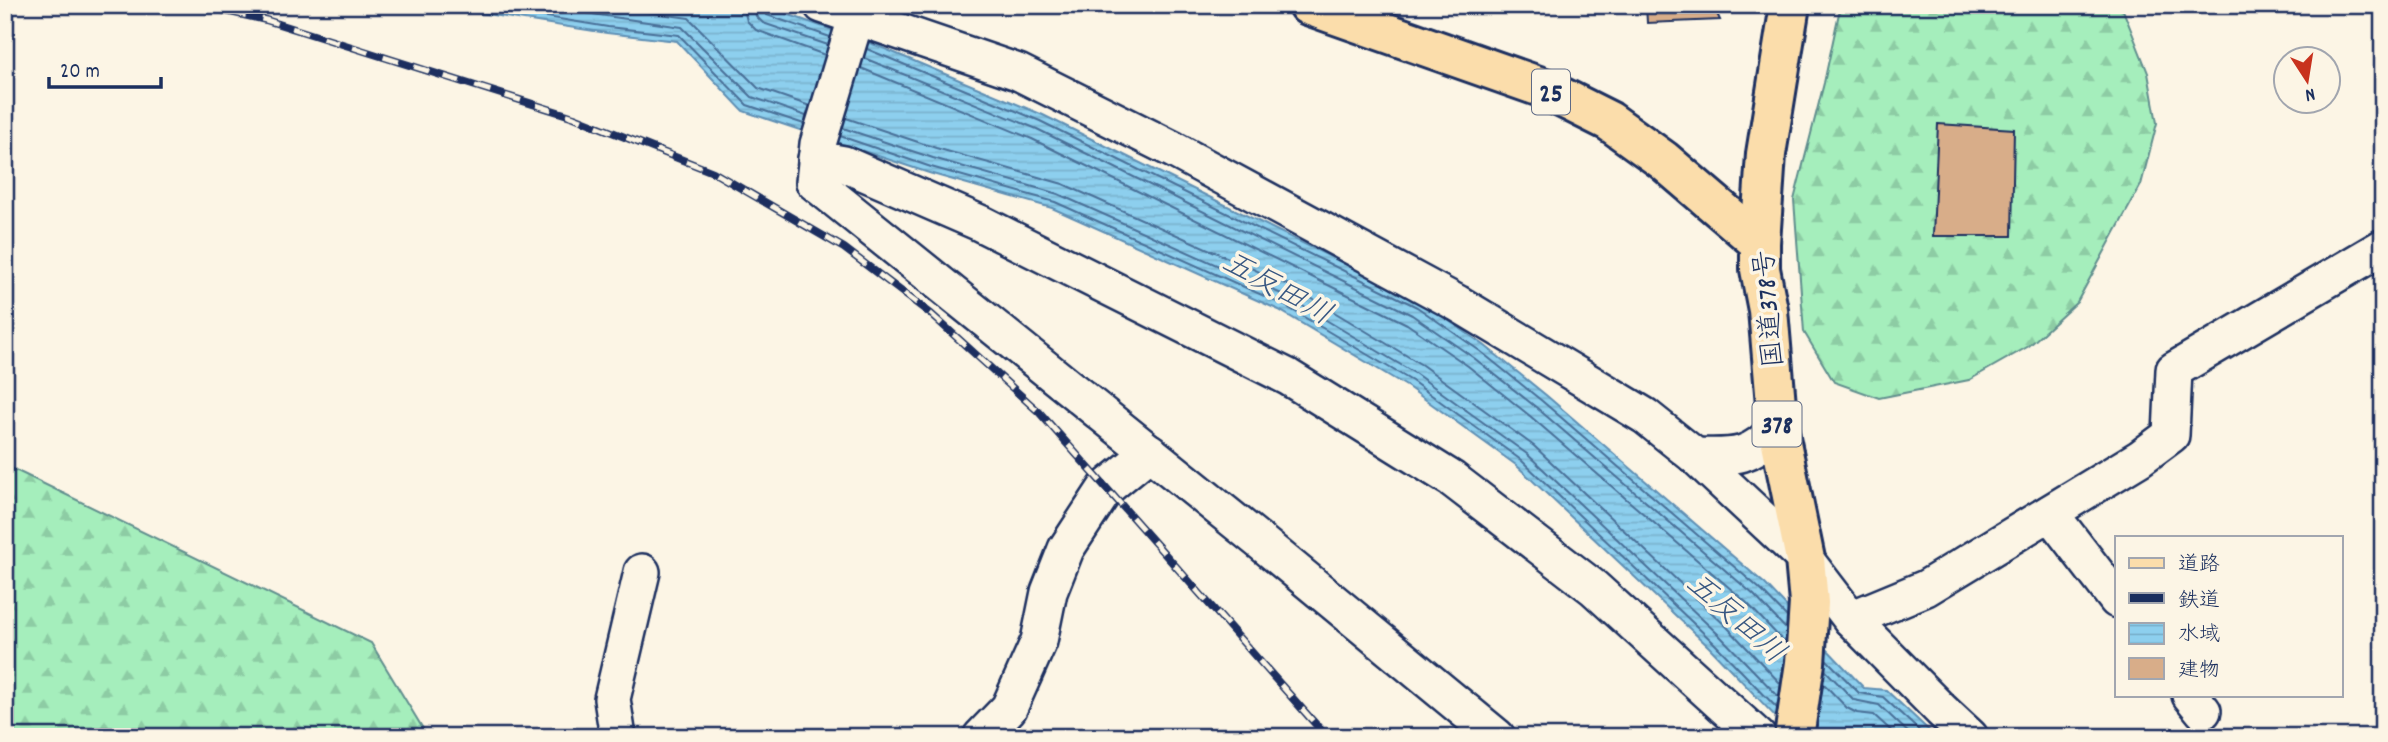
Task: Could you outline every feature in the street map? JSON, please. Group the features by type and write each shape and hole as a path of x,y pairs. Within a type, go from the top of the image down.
{"main road":[{"name":"25","path":"1308,5 1541,88 1609,121 1663,160 1760,243"},
{"name":"国道378号","path":"1790,5 1766,154 1760,269 1768,310 1778,428 1805,559 1809,603 1805,663 1794,737"}],"street":[{"path":"822,5 1018,72 1174,150 1457,303 1645,416 1695,456 1805,559 1851,619 1970,737"},
{"path":"856,18 817,151 814,182 1150,452 1497,737"},
{"path":"817,151 981,223 1288,377 1452,479 1594,588 1758,737"},
{"path":"1851,619 1926,588 2140,458 2171,436 2174,370 2383,247"},
{"path":"1695,456 1735,457 1765,441 1778,428"},
{"path":"981,737 1009,708 1039,641 1049,592 1066,549 1107,488 1150,452"},
{"path":"2050,513 2115,597"},
{"path":"618,737 612,699 642,572"}],"green space":[{"path":"1846,5 2121,5 2148,73 2157,123 2141,185 2077,302 2029,346 1969,380 1879,398 1834,382 1804,332 1794,200 1839,13"},
{"path":"5,465 371,643 428,737 5,737"}],"water":[{"name":"五反田川","path":"429,5 761,5 878,46 1043,115 1420,301 1484,345 1765,584 1864,688 1886,690 1936,737 1795,737 1709,647 1516,465 1408,387 1279,310 1052,208 929,173 743,111 677,41 607,33"}],"building":[{"path":"1646,5 1713,5 1720,20 1647,23"},
{"path":"1938,124 2014,129 2012,236 1933,236"}],"railway":[{"path":"199,5 266,20 574,117 713,172 844,248 931,314 1039,412 1327,737"}]}
